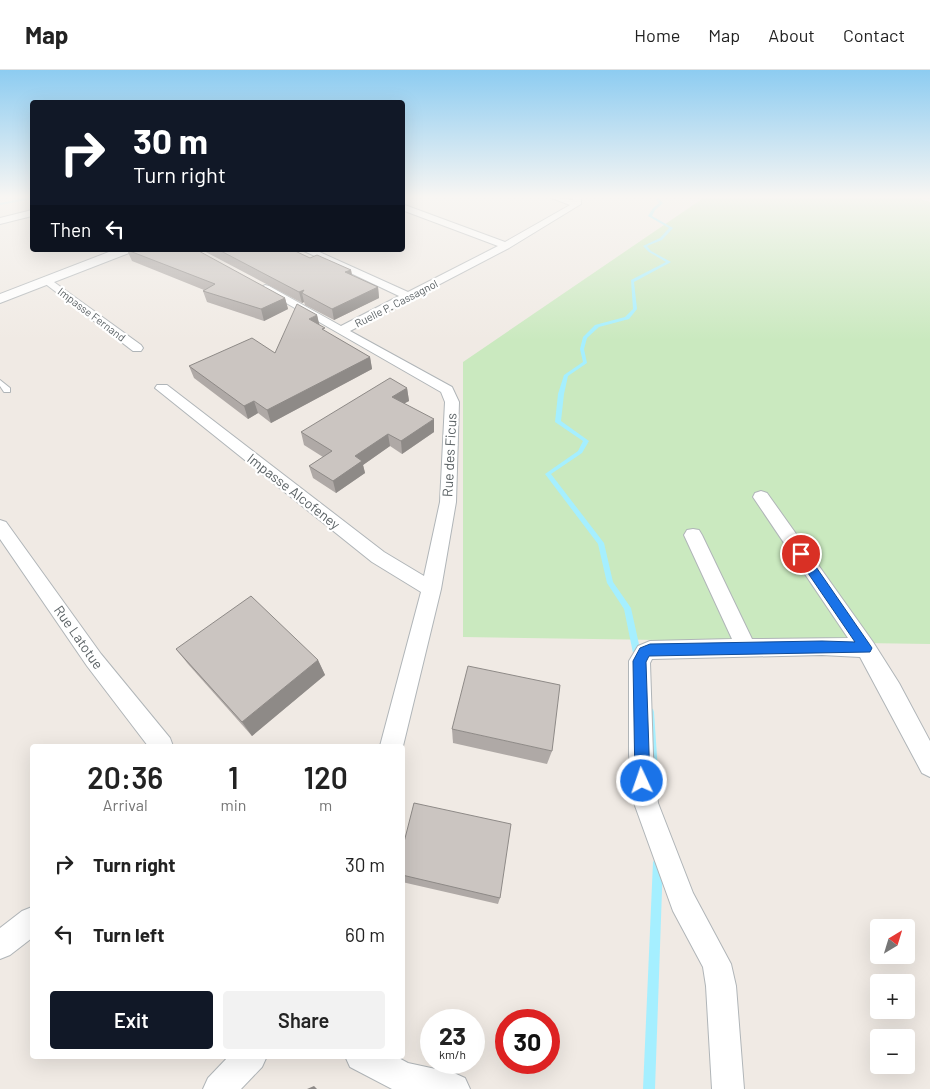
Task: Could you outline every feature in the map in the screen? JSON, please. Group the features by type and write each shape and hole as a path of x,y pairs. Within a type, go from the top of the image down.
{"street":[{"path":"502,245 506,246"},
{"name":"Ruelle P. Cassagnol","path":"340,331 506,246"},
{"path":"0,299 120,252"},
{"path":"311,252 408,296"},
{"name":"Impasse Fernand","path":"47,280 137,348"},
{"name":"Rue des Ficus","path":"250,281 447,390 452,402 448,502 431,588 392,744"},
{"name":"Impasse Alcofeney","path":"162,388 378,557 431,588"},
{"path":"761,497 866,648 891,690 930,765"},
{"name":"Rue Latotue","path":"0,526 94,660 160,744"},
{"path":"693,535 746,648"},
{"path":"728,1089 721,986 717,964 682,901 646,803 641,755 640,661 645,652 650,650 847,646 866,648"},
{"path":"0,945 30,922"},
{"path":"218,1089 248,1059"},
{"path":"367,1059 404,1078 454,1089"}],"lane":[{"path":"0,382 7,390"}],"green space":[{"path":"635,245 930,245 930,644 463,637 463,362"}],"building":[{"path":"132,252 201,252 285,298 261,309 203,291 215,284"},
{"path":"223,252 297,252 310,258 317,255 351,270 345,272 378,287 332,309 302,293 304,290 299,292"},
{"path":"297,304 317,315 309,319 325,328 322,329 370,357 267,410 254,401 244,406 189,366 252,338 275,353"},
{"path":"390,378 407,388 392,397 434,419 401,441 388,434 355,456 362,461 333,481 309,466 332,451 301,432"},
{"path":"251,596 318,660 242,722 176,649"},
{"path":"468,666 560,685 552,751 452,729"},
{"path":"414,803 511,824 500,898 405,876 405,838"}],"waterway":[{"path":"638,658 627,608 610,583 601,543 548,474 580,452 586,441 558,422 561,394 566,375 585,363 582,349 585,338 597,326 627,318 635,309 632,281 669,262 650,251 645,246 648,245"},
{"path":"650,712 654,771"},
{"path":"649,1089 658,862"}],"route":[{"path":"642,781 640,661 645,652 650,650 822,646 866,648 801,554"}]}
